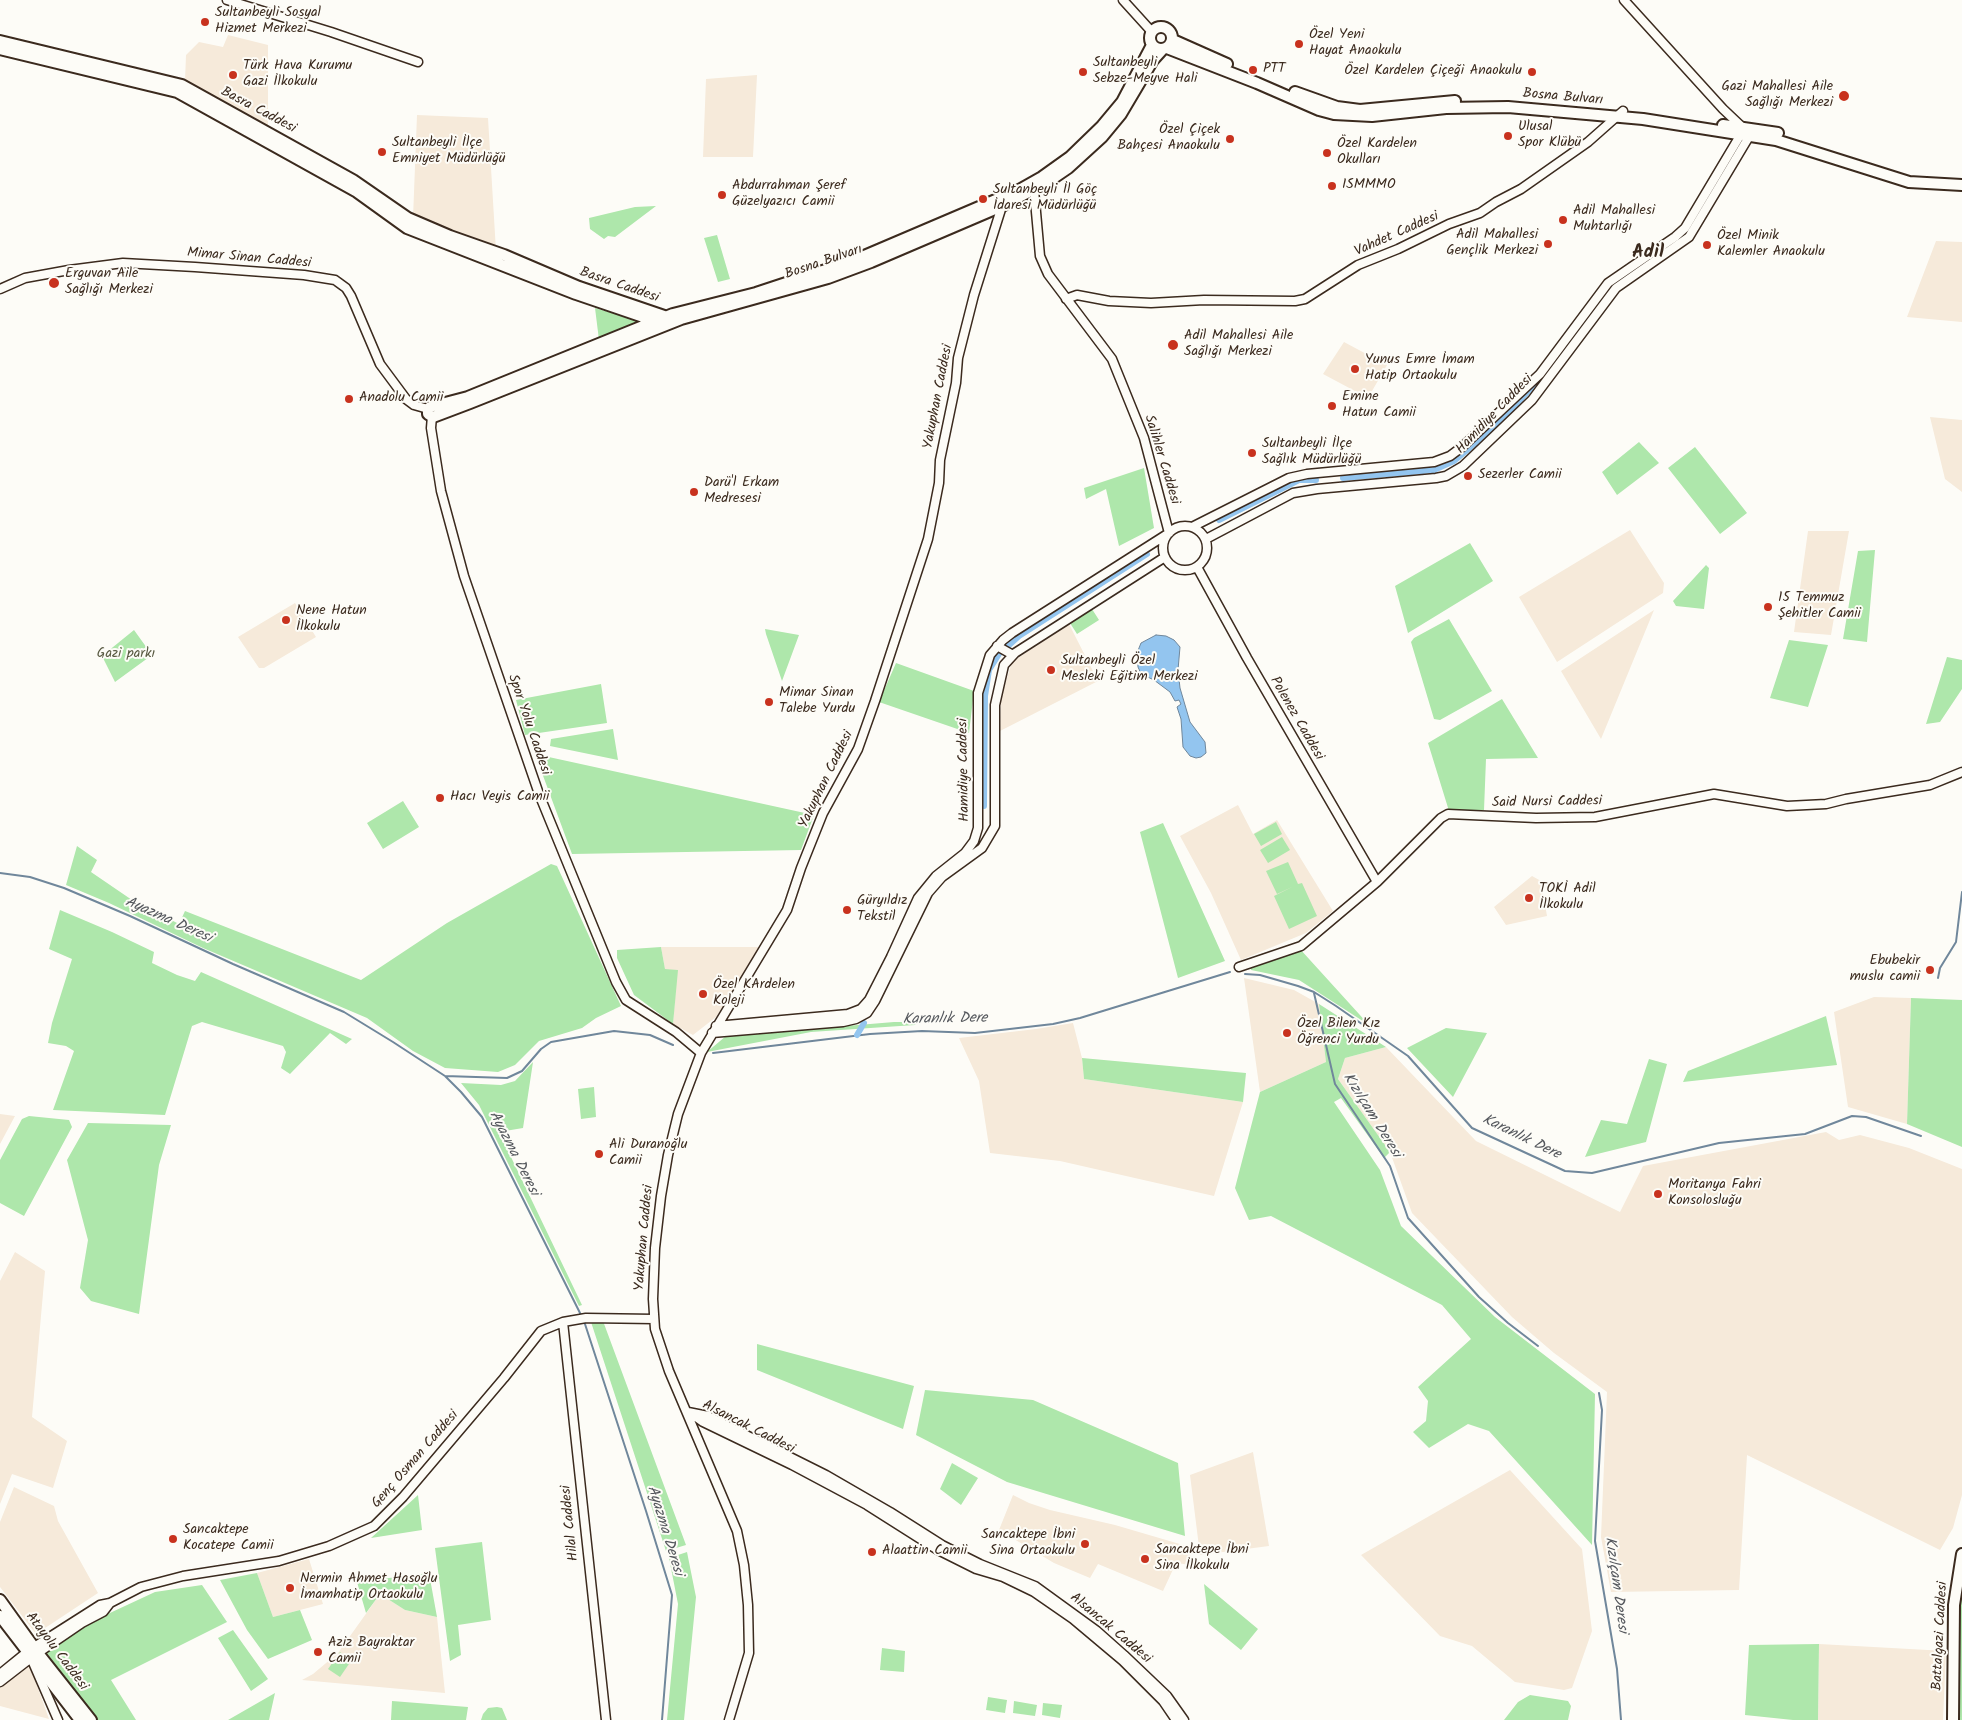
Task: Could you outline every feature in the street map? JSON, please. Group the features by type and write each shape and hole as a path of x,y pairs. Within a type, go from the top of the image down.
{"main road":[{"path":"1164,27 1170,31 1168,46 1157,48 1152,45 1150,39 1152,32 1157,28 1164,27"},
{"name":"Basra Caddesi","path":"0,41 36,48 182,85 353,180 408,218 450,236 504,255 663,321"},
{"name":"Bosna Bulvarı","path":"433,412 470,403 663,321 673,314 756,293 850,262 1019,190 1042,178 1070,157 1102,126 1122,102 1152,45"},
{"name":"Bosna Bulvarı","path":"663,321 681,319 828,278 871,262 1002,206 1034,190 1068,168 1102,137 1121,114 1153,60 1168,46 1319,110 1334,114 1372,116 1480,106 1620,114 1746,131 1777,133 1910,176 1962,178"},
{"name":"Basra Caddesi","path":"0,49 177,92 357,192 407,228 576,294 663,321"},
{"name":"Bosna Bulvarı","path":"1746,131 1909,182 1962,184"},
{"name":"Battalgazi Caddesi","path":"1953,1720 1954,1604 1962,1554"},
{"name":"Atayolu Caddesi","path":"0,1600 33,1653 80,1720"},
{"name":"Atayolu Caddesi","path":"0,1616 92,1720"}],"street":[{"path":"227,0 331,32 418,62"},
{"path":"1123,0 1152,32"},
{"path":"1624,0 1723,109 1746,131"},
{"name":"Vahdet Caddesi","path":"1066,299 1077,295 1110,301 1151,303 1204,300 1294,301 1305,299 1358,265 1398,249 1450,224 1480,213 1521,189 1588,142 1620,114"},
{"name":"Hamidiye Caddesi","path":"1192,527 1289,478 1442,460 1462,447 1536,378 1612,279 1675,237 1685,228 1746,131"},
{"name":"Hamidiye Caddesi","path":"1206,539 1285,496 1304,490 1446,476 1470,461 1543,387 1616,288 1689,237 1746,131"},
{"name":"Salihler Caddesi","path":"1034,190 1040,256 1048,274 1112,359 1144,438 1169,532"},
{"name":"Yakuphan Caddesi","path":"688,1412 669,1371 655,1329 652,1299 661,1196 678,1114 701,1053 787,910 823,813 858,749 928,539 939,484 940,460 956,383 958,358 974,295 1002,206"},
{"path":"1650,254 1661,256"},
{"name":"Mimar Sinan Caddesi","path":"0,289 25,278 123,263 304,275 335,280 346,288 351,296 380,364 406,399 414,405 433,412"},
{"path":"1536,378 1543,387"},
{"name":"Spor Yolu Caddesi","path":"433,412 431,428 441,492 464,576 539,794 616,982 626,1000 676,1032 701,1053"},
{"path":"1326,488 1334,472"},
{"path":"1182,526 1192,527 1206,539 1207,552 1205,558 1197,567 1184,570 1178,569 1168,562 1165,557 1163,544 1169,532 1182,526"},
{"name":"Hamidiye Caddesi","path":"714,1029 848,1014 861,1009 868,1000 891,957 918,898 935,878 965,853 974,841 978,828 978,693 990,655 1012,633 1169,532"},
{"path":"714,1029 843,1022 856,1019 867,1013 875,1001 928,893 942,877 982,848 995,826 995,706 1004,665 1013,655 1165,557"},
{"name":"Polenez Caddesi","path":"1197,567 1247,658 1377,882"},
{"path":"997,646 1013,655"},
{"name":"Said Nursi Caddesi","path":"1239,967 1302,946 1377,882 1441,818 1448,814 1536,818 1596,817 1714,794 1787,806 1826,804 1930,785 1962,772"},
{"name":"Genç Osman Caddesi","path":"33,1653 100,1605 110,1603 141,1587 183,1576 279,1561 329,1546 374,1526 403,1497 504,1378 541,1331 563,1322 582,1318 654,1319"},
{"name":"Hilal Caddesi","path":"563,1322 606,1720"},
{"path":"688,1412 736,1531 744,1565 748,1605 749,1653 729,1720"},
{"name":"Alsancak Caddesi","path":"688,1412 704,1422 792,1464 892,1517 938,1550 1034,1592 1073,1619 1123,1661 1162,1700 1176,1720"},
{"name":"Alsancak Caddesi","path":"978,1566 1035,1586 1061,1603 1124,1655 1167,1696 1184,1720"},
{"path":"0,1674 33,1653"},
{"path":"0,1682 33,1653"},
{"path":"33,1653 58,1720"},
{"path":"55,1710 57,1704 65,1701"}],"shaded area":[{"path":"228,35 268,45 268,128 185,81 186,55 199,42 223,47"},
{"path":"757,75 753,157 703,157 706,79"},
{"path":"417,115 488,118 496,251 413,218"},
{"path":"1936,241 1962,242 1962,322 1907,317"},
{"name":"Yunus Emre İmam Hatip Ortaokulu","path":"1344,342 1387,365 1368,398 1323,374"},
{"path":"1930,417 1962,420 1962,492 1945,479"},
{"path":"1630,530 1664,583 1663,593 1557,662 1519,597"},
{"path":"1808,531 1849,531 1831,635 1794,632"},
{"name":"Nene Hatun İlkokulu","path":"295,603 316,637 264,668 259,668 238,637"},
{"path":"1654,610 1601,739 1561,671"},
{"name":"Sultanbeyli Özel Mesleki Eğitim Merkezi","path":"1069,624 1098,681 1000,731 1001,697 1012,662"},
{"path":"1238,805 1253,834 1277,820 1333,911 1306,933 1241,960 1211,893 1180,836"},
{"path":"1532,876 1541,881 1547,916 1506,925 1494,907"},
{"name":"Özel KArdelen Koleji","path":"661,947 761,947 716,1017 693,1035 673,1024 677,971 665,969"},
{"name":"Özel Bilen Kız Öğrenci Yurdu","path":"1244,978 1294,990 1319,1004 1326,1062 1260,1092"},
{"path":"1874,997 1911,998 1907,1124 1848,1107 1834,1012"},
{"path":"1073,1023 1082,1058 1084,1079 1243,1102 1214,1196 1060,1161 990,1153 979,1081 959,1038"},
{"path":"1386,1047 1476,1141 1620,1212 1643,1166 1826,1132 1839,1140 1860,1135 1909,1148 1962,1169 1962,1495 1953,1528 1940,1550 1747,1455 1739,1590 1611,1592 1601,1537 1607,1392 1554,1353 1512,1317 1412,1213 1390,1152 1338,1079 1345,1058"},
{"path":"0,1114 15,1116 0,1144"},
{"path":"15,1252 45,1271 32,1417 67,1441 53,1488 12,1474 0,1504 0,1281"},
{"path":"1253,1452 1269,1546 1200,1555 1190,1475"},
{"path":"1510,1470 1582,1549 1592,1631 1572,1688 1564,1690 1515,1682 1472,1646 1440,1636 1361,1555"},
{"path":"14,1487 54,1506 58,1521 98,1593 36,1634 0,1587 0,1522"},
{"path":"1013,1495 1050,1510 1115,1525 1190,1547 1191,1565 1176,1563 1163,1591 1098,1564 1090,1578 1054,1563 999,1530"},
{"name":"Nermin Ahmet Hasoğlu İmamhatip Ortaokulu","path":"309,1559 323,1604 273,1617 257,1573"},
{"path":"380,1594 405,1610 437,1617 445,1693 302,1680 313,1674 338,1653"},
{"path":"1819,1644 1946,1651 1943,1720 1818,1720"},
{"path":"29,1663 49,1719 0,1706 0,1686"}],"green space":[{"path":"656,206 615,237 608,236 604,239 590,229 589,218 635,207"},
{"path":"717,235 730,279 718,282 704,238"},
{"path":"595,308 643,322 599,340"},
{"path":"1639,442 1659,463 1617,495 1602,472"},
{"path":"1695,447 1747,513 1720,534 1668,468"},
{"path":"1144,468 1154,528 1119,546 1106,489 1086,499 1084,488"},
{"path":"1470,543 1493,581 1408,633 1395,586"},
{"path":"1875,550 1867,642 1843,639 1858,551"},
{"path":"1706,565 1709,568 1704,609 1676,606 1673,601"},
{"path":"1092,609 1099,620 1077,634 1070,623"},
{"path":"1449,619 1492,691 1440,720 1434,719 1411,642 1414,638"},
{"path":"765,629 799,635 782,681 766,634"},
{"name":"Gazi parkı","path":"134,630 152,655 115,682 102,656"},
{"path":"1789,640 1828,645 1808,707 1770,698"},
{"path":"1947,657 1962,660 1962,689 1940,722 1926,724"},
{"path":"896,663 974,691 969,733 879,702"},
{"path":"601,684 607,723 525,735 516,700"},
{"path":"1502,699 1538,758 1486,759 1484,810 1449,811 1428,743"},
{"path":"613,729 618,760 550,746 551,739"},
{"path":"535,754 814,815 801,850 572,854"},
{"path":"403,801 419,827 383,849 367,823"},
{"path":"1276,822 1282,834 1261,846 1254,834"},
{"path":"1163,823 1225,961 1178,978 1140,832"},
{"path":"1282,837 1290,850 1268,863 1260,850"},
{"path":"77,846 97,860 91,872 132,900 179,924 185,911 361,980 447,923 551,864 557,866 621,1006 596,1018 582,1028 539,1041 515,1065 498,1072 445,1068 413,1051 367,1018 203,948 109,903 66,885"},
{"path":"1288,862 1298,884 1302,883 1317,916 1289,929 1274,896 1292,887 1277,894 1266,871"},
{"path":"60,910 154,952 152,963 177,975 195,981 201,972 352,1039 346,1044 330,1033 290,1074 281,1068 286,1052 283,1046 202,1022 192,1026 165,1115 53,1110 74,1051 66,1046 48,1043 52,1023 72,959 49,949"},
{"path":"661,947 665,969 678,970 673,1024 634,995 617,958 617,950"},
{"path":"1300,949 1369,1025 1299,980 1251,970 1250,965"},
{"path":"1911,998 1962,1000 1962,1147 1907,1124"},
{"path":"1319,1004 1386,1047 1345,1058 1338,1079 1390,1152 1384,1158 1341,1098 1334,1102 1380,1170 1401,1226 1495,1317 1595,1394 1592,1545 1489,1431 1468,1424 1429,1448 1413,1432 1426,1421 1428,1401 1418,1387 1471,1339 1442,1305 1271,1216 1249,1220 1235,1188 1260,1092 1326,1062"},
{"path":"1826,1016 1837,1065 1683,1082 1688,1071"},
{"path":"894,1022 917,1022 915,1025 811,1032 707,1052 726,1036"},
{"path":"1446,1028 1487,1033 1453,1097 1407,1048"},
{"path":"1082,1058 1246,1073 1243,1102 1084,1079"},
{"path":"1649,1059 1667,1064 1646,1142 1585,1157 1601,1120 1627,1124"},
{"path":"533,1062 523,1128 499,1132 582,1305 579,1306 479,1105 461,1083 501,1085 515,1081"},
{"path":"594,1087 596,1117 581,1119 578,1089"},
{"path":"29,1116 69,1120 72,1127 24,1216 0,1203 0,1160 22,1119"},
{"path":"88,1123 171,1125 159,1165 139,1314 91,1301 80,1288 88,1240 67,1160"},
{"path":"603,1321 686,1545 666,1551 591,1322"},
{"path":"757,1344 914,1386 903,1429 757,1370"},
{"path":"925,1390 1033,1400 1178,1463 1185,1536 1007,1482 916,1435"},
{"path":"952,1463 978,1478 961,1505 940,1489"},
{"path":"418,1495 422,1530 371,1538"},
{"path":"482,1542 491,1620 458,1625 461,1655 450,1661 435,1548"},
{"path":"687,1552 696,1597 684,1720 667,1720 678,1604 669,1558"},
{"path":"257,1573 273,1617 300,1610 312,1640 268,1659 247,1630 220,1580"},
{"path":"429,1573 437,1617 405,1610 380,1594 366,1613 357,1582"},
{"path":"1962,1577 1962,1720 1956,1720 1957,1649"},
{"path":"1204,1584 1258,1629 1241,1650 1209,1624"},
{"path":"202,1585 227,1622 111,1680 136,1720 96,1720 44,1649 97,1619 155,1592"},
{"path":"233,1630 268,1679 251,1691 218,1638"},
{"path":"1819,1644 1818,1720 1793,1720 1745,1715 1749,1645"},
{"path":"882,1648 905,1651 904,1672 880,1670"},
{"path":"340,1652 351,1661 340,1677 328,1669"},
{"path":"275,1693 269,1720 228,1720"},
{"path":"1530,1695 1568,1701 1571,1706 1568,1720 1504,1720 1518,1702"},
{"path":"988,1697 1007,1700 1005,1713 986,1710"},
{"path":"392,1701 468,1707 466,1720 391,1720"},
{"path":"1014,1701 1037,1705 1035,1716 1013,1713"},
{"path":"1043,1703 1062,1705 1060,1718 1042,1715"},
{"path":"488,1708 502,1708 507,1720 481,1720"}],"water":[{"path":"1156,635 1166,636 1174,640 1180,647 1178,670 1180,688 1190,722 1205,742 1206,753 1201,757 1190,756 1183,747 1181,719 1177,707 1181,704 1179,700 1175,701 1170,692 1154,680 1141,674 1138,667 1137,653 1141,643"}],"waterway":[{"path":"1343,478 1434,470 1454,461 1494,428 1534,385"},
{"path":"1219,520 1299,480 1316,480"},
{"path":"1008,646 1019,636 1147,554"},
{"path":"984,806 985,696 989,670 999,654"},
{"name":"Ayazma Deresi","path":"0,873 30,877 64,888 344,1012 445,1076 482,1117 582,1317"},
{"path":"1938,978 1940,968 1956,942 1962,892"},
{"name":"Karanlık Dere","path":"713,1053 870,1034 922,1031 975,1033 1053,1024 1080,1018 1230,972"},
{"name":"Karanlık Dere","path":"1245,974 1260,975 1314,992 1408,1056 1472,1128 1565,1171 1592,1173 1719,1143 1805,1134 1852,1116 1866,1117 1921,1136"},
{"name":"Kızılçam Deresi","path":"1314,993 1335,1084 1390,1166 1408,1218 1479,1297 1538,1346"},
{"path":"857,1035 864,1023"},
{"name":"Karanlık Dere","path":"445,1076 507,1078 522,1071 541,1049 551,1042 614,1031 650,1035 673,1045"},
{"name":"Ayazma Deresi","path":"584,1321 672,1595 662,1720"},
{"name":"Kızılçam Deresi","path":"1599,1393 1602,1410 1595,1541 1617,1669 1621,1720"}],"place":[{"name":"Sultanbeyli Sosyal Hizmet Merkezi","path":"205,22"},
{"name":"Özel Yeni Hayat Anaokulu","path":"1299,44"},
{"name":"PTT","path":"1253,70"},
{"name":"Sultanbeyli Sebze-Meyve Hali","path":"1083,72"},
{"name":"Özel Kardelen Çiçeği Anaokulu","path":"1532,72"},
{"name":"Türk Hava Kurumu Gazi İlkokulu","path":"233,75"},
{"name":"Gazi Mahallesi Aile Sağlığı Merkezi","path":"1844,96"},
{"name":"Ulusal Spor Klübü","path":"1508,136"},
{"name":"Özel Çiçek Bahçesi Anaokulu","path":"1230,139"},
{"name":"Sultanbeyli İlçe Emniyet Müdürlüğü","path":"382,152"},
{"name":"Özel Kardelen Okulları","path":"1327,153"},
{"name":"ISMMMO","path":"1332,186"},
{"name":"Abdurrahman Şeref Güzelyazıcı Camii","path":"722,195"},
{"name":"Sultanbeyli İl Göç İdaresi Müdürlüğü","path":"983,199"},
{"name":"Adil Mahallesi Muhtarlığı","path":"1563,220"},
{"name":"Adil Mahallesi Gençlik Merkezi","path":"1548,244"},
{"name":"Özel Minik Kalemler Anaokulu","path":"1707,245"},
{"name":"Erguvan Aile Sağlığı Merkezi","path":"54,283"},
{"name":"Adil Mahallesi Aile Sağlığı Merkezi","path":"1173,345"},
{"name":"Yunus Emre İmam Hatip Ortaokulu","path":"1355,369"},
{"name":"Anadolu Camii","path":"349,399"},
{"name":"Emine Hatun Camii","path":"1332,406"},
{"name":"Sultanbeyli İlçe Sağlık Müdürlüğü","path":"1252,453"},
{"name":"Sezerler Camii","path":"1468,476"},
{"name":"Darü'l Erkam Medresesi","path":"694,492"},
{"name":"15 Temmuz Şehitler Camii","path":"1768,607"},
{"name":"Nene Hatun İlkokulu","path":"286,620"},
{"name":"Sultanbeyli Özel Mesleki Eğitim Merkezi","path":"1051,670"},
{"name":"Mimar Sinan Talebe Yurdu","path":"769,702"},
{"name":"Hacı Veyis Camii","path":"440,798"},
{"name":"TOKİ Adil İlkokulu","path":"1529,898"},
{"name":"Güryıldız Tekstil","path":"847,910"},
{"name":"Ebubekir muslu camii","path":"1930,970"},
{"name":"Özel KArdelen Koleji","path":"703,994"},
{"name":"Özel Bilen Kız Öğrenci Yurdu","path":"1287,1033"},
{"name":"Ali Duranoğlu Camii","path":"599,1154"},
{"name":"Moritanya Fahri Konsolosluğu","path":"1658,1194"},
{"name":"Sancaktepe Kocatepe Camii","path":"173,1539"},
{"name":"Sancaktepe İbni Sina Ortaokulu","path":"1085,1544"},
{"name":"Alaattin Camii","path":"872,1552"},
{"name":"Sancaktepe İbni Sina İlkokulu","path":"1145,1559"},
{"name":"Nermin Ahmet Hasoğlu İmamhatip Ortaokulu","path":"290,1588"},
{"name":"Aziz Bayraktar Camii","path":"318,1652"}],"district":[{"name":"Adil","path":"1648,254"}]}
